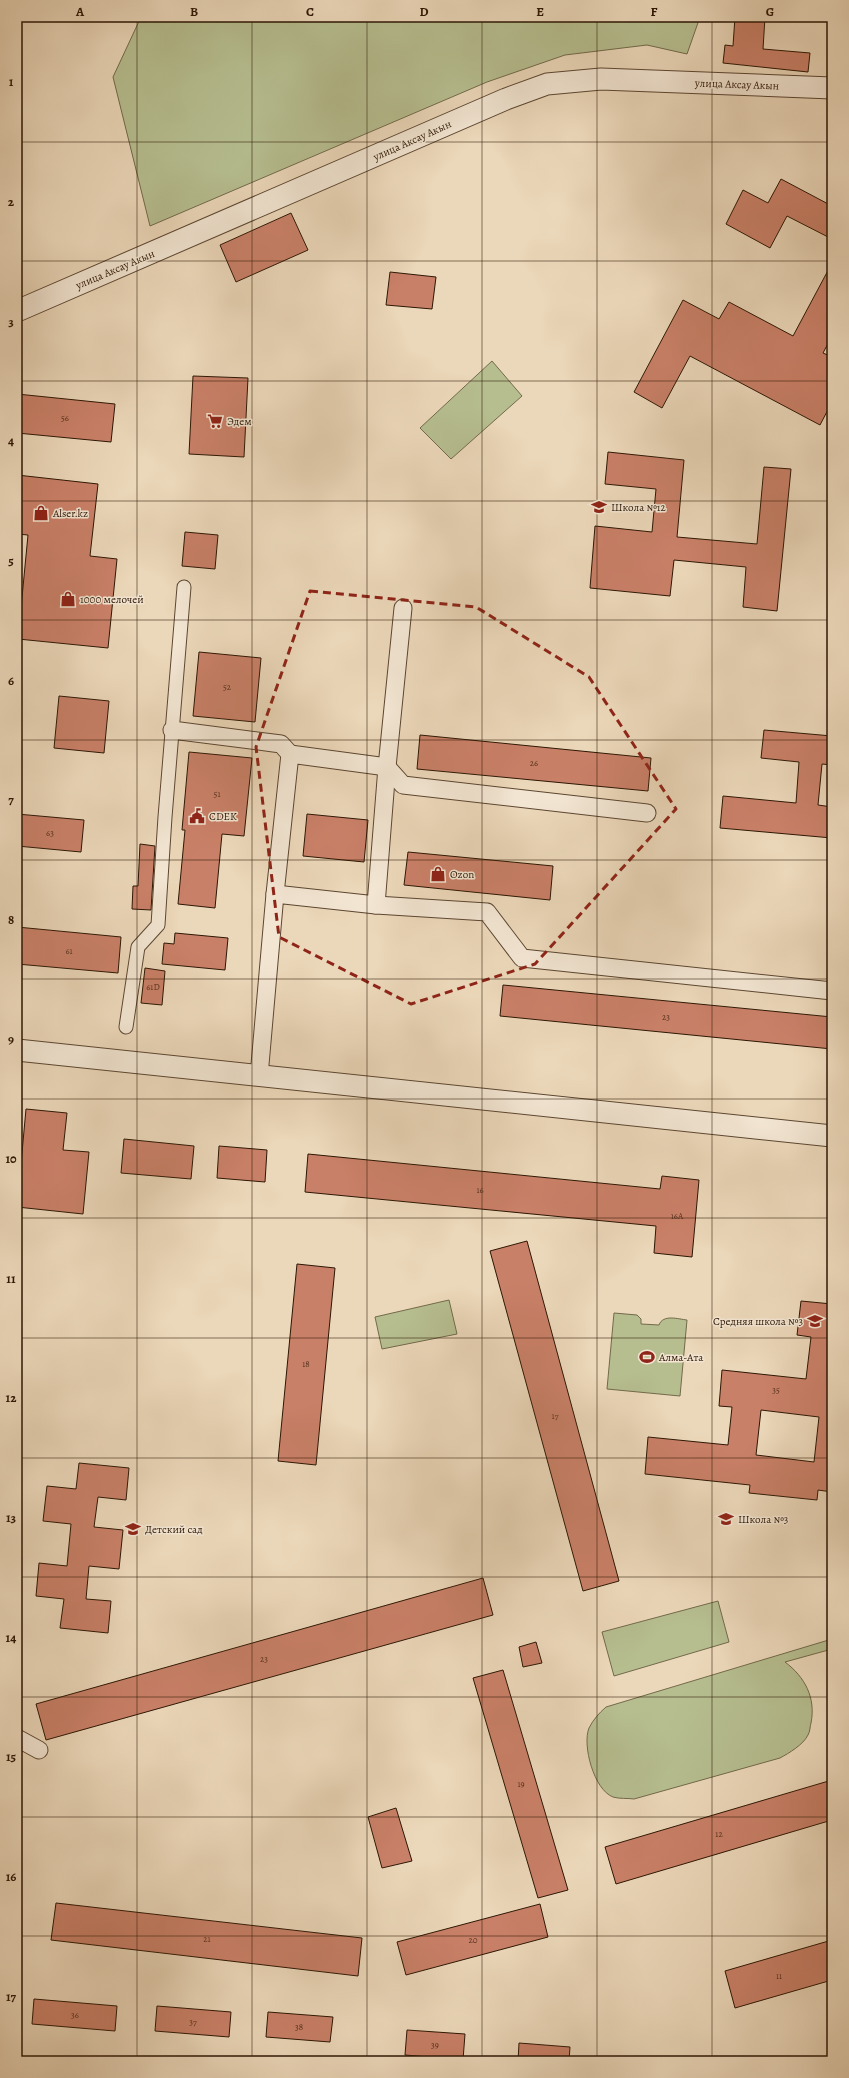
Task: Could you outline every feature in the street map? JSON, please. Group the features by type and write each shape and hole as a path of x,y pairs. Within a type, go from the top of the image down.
{"street":[{"name":"улица Аксау Акын","path":"17,311 506,99 547,84 601,79 832,88"},
{"path":"126,1026 138,947 158,925 184,588"},
{"path":"376,905 387,767 403,608"},
{"path":"172,730 281,744 290,754 387,767 403,785 647,813"},
{"path":"259,1076 275,894 290,754"},
{"path":"275,894 376,905 487,912 522,958 832,991"},
{"path":"17,1050 832,1136"},
{"path":"17,1738 39,1750"}],"highlighted area":[{"path":"310,591 476,607 589,677 676,809 535,964 411,1004 279,937 256,747"}],"green space":[{"path":"141,17 700,17 687,54 647,45 565,55 487,82 150,226 113,77"},
{"path":"492,361 522,396 451,459 420,428"},
{"path":"449,1300 457,1334 382,1349 375,1317"},
{"name":"Алма-Ата","path":"614,1313 637,1315 641,1319 641,1324 659,1325 664,1319 667,1318 687,1320 680,1396 607,1389"},
{"path":"718,1601 729,1642 614,1676 602,1632"},
{"path":"832,1639 832,1649 785,1662 803,1681 810,1697 812,1714 809,1734 806,1739 780,1758 634,1799 613,1797 606,1793 600,1786 591,1766 587,1736 592,1722 606,1707"}],"building":[{"path":"735,17 765,17 763,49 810,53 808,72 723,63 725,45 733,46"},
{"path":"781,179 832,206 832,239 787,216 770,248 726,224 743,190 768,203"},
{"path":"291,213 308,250 236,282 220,245"},
{"path":"832,263 832,336 823,353 832,357 832,402 820,425 690,356 662,408 634,392 683,300 719,319 729,302 793,336"},
{"path":"390,272 436,277 432,309 386,305"},
{"path":"193,376 248,378 244,457 189,454"},
{"path":"17,394 115,404 111,442 17,433"},
{"name":"Школа №12","path":"608,452 684,460 677,537 757,544 764,467 791,469 777,611 743,607 746,567 674,560 670,596 590,588 595,526 652,532 656,489 605,484"},
{"path":"17,475 98,484 90,556 117,559 108,648 18,639 28,535 17,534"},
{"path":"185,532 218,535 215,569 182,566"},
{"path":"199,652 261,658 255,722 193,716"},
{"path":"59,696 109,701 104,753 54,748"},
{"path":"764,730 832,736 832,765 822,764 818,805 832,807 832,838 720,828 723,796 796,803 799,762 761,758"},
{"path":"420,735 651,758 648,791 417,769"},
{"path":"189,752 252,758 244,836 222,834 215,908 178,904 185,830 182,830"},
{"path":"17,814 84,820 81,852 17,846"},
{"path":"307,814 368,820 364,862 303,856"},
{"path":"140,844 155,846 151,910 132,909 133,886 138,886"},
{"path":"408,852 553,866 550,900 404,885"},
{"path":"17,927 121,937 118,973 17,964"},
{"path":"175,933 228,938 225,970 162,964 164,943 174,944"},
{"path":"145,968 165,971 162,1005 141,1003"},
{"path":"503,985 832,1017 832,1049 500,1016"},
{"path":"26,1109 67,1113 63,1150 89,1152 83,1214 17,1207"},
{"path":"124,1139 194,1146 191,1179 121,1173"},
{"path":"219,1146 267,1150 265,1182 217,1178"},
{"path":"308,1154 660,1189 662,1176 699,1180 692,1257 654,1253 656,1226 305,1192"},
{"path":"527,1241 619,1581 583,1591 490,1251"},
{"path":"297,1264 335,1268 316,1465 278,1461"},
{"path":"801,1301 832,1304 832,1492 818,1490 817,1500 749,1493 750,1485 645,1474 648,1437 728,1445 732,1407 719,1406 722,1370 806,1379 811,1337 797,1335","holes":["761,1410 819,1417 814,1462 756,1455"]},
{"path":"79,1463 129,1468 126,1500 98,1497 94,1527 123,1530 119,1569 89,1566 86,1599 111,1601 108,1633 60,1628 64,1599 36,1596 39,1563 67,1566 71,1524 43,1521 47,1486 76,1489"},
{"path":"483,1578 493,1615 46,1740 36,1704"},
{"path":"536,1642 542,1663 523,1667 519,1647"},
{"path":"503,1670 568,1890 538,1898 473,1678"},
{"path":"832,1780 832,1820 616,1884 605,1847"},
{"path":"396,1808 412,1861 382,1868 368,1817"},
{"path":"56,1903 362,1938 358,1976 51,1940"},
{"path":"540,1904 548,1937 406,1975 397,1942"},
{"path":"832,1940 832,1980 735,2008 725,1971"},
{"path":"34,1999 117,2006 115,2031 32,2024"},
{"path":"157,2006 231,2012 229,2037 155,2031"},
{"path":"268,2012 333,2017 330,2042 266,2037"},
{"path":"407,2030 465,2034 463,2060 405,2055"},
{"path":"519,2043 570,2047 569,2061 518,2061"}],"place":[{"name":"Эдем","path":"215,421"},
{"name":"Школа №12","path":"599,507"},
{"name":"Alser.kz","path":"41,513"},
{"name":"1000 мелочей","path":"68,599"},
{"name":"CDEK","path":"197,816"},
{"name":"Ozon","path":"438,874"},
{"name":"Средняя школа №3","path":"815,1321"},
{"name":"Алма-Ата","path":"647,1357"},
{"name":"Школа №3","path":"726,1519"},
{"name":"Детский сад","path":"133,1529"}]}
